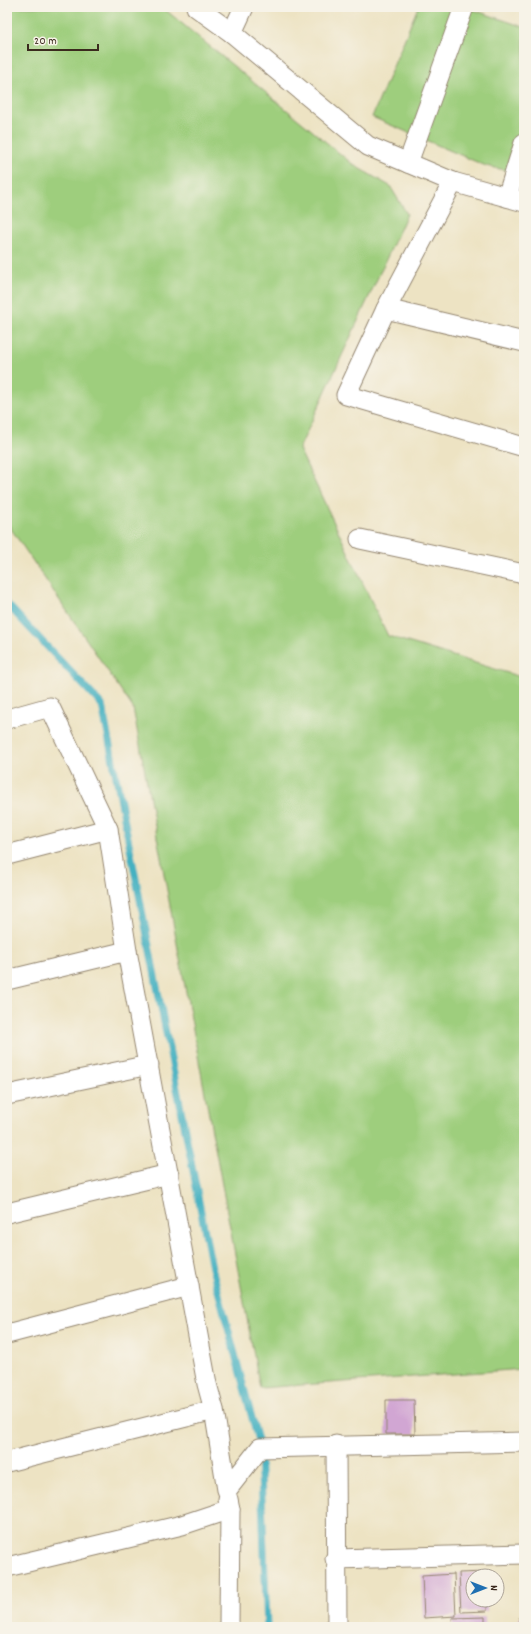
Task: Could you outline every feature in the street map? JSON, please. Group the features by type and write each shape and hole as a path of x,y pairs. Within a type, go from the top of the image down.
{"street":[{"path":"196,7 232,33 368,146 453,182 515,199 524,143"},
{"path":"232,33 244,7"},
{"path":"408,163 464,7"},
{"path":"453,182 386,309 346,395 524,447"},
{"path":"386,309 524,342"},
{"path":"360,539 524,574"},
{"path":"7,719 50,707 108,829 127,951 207,1384 214,1410 230,1509 229,1627"},
{"path":"7,855 108,829"},
{"path":"7,980 127,951"},
{"path":"7,1095 149,1065"},
{"path":"7,1213 169,1174"},
{"path":"7,1334 189,1286"},
{"path":"7,1462 214,1410"},
{"path":"227,1490 260,1448 524,1442"},
{"path":"336,1446 335,1559 337,1627"},
{"path":"7,1567 182,1525 230,1509"},
{"path":"335,1559 524,1554"}],"green space":[{"path":"7,7 162,7 355,166 390,186 407,214 299,449 388,636 524,678 524,1369 260,1388 133,708 7,523"},
{"path":"418,7 465,7 524,27 524,174 486,166 372,117"}],"building":[{"path":"386,1400 414,1400 415,1434 386,1434"},
{"path":"459,1573 465,1573 465,1608 487,1608 487,1611 461,1612"},
{"path":"454,1574 456,1616 424,1618 422,1576"},
{"path":"485,1617 485,1627 453,1627 452,1618"},
{"path":"519,1618 524,1618 524,1627 519,1627"}],"waterway":[{"path":"7,604 102,705 212,1268 260,1448 267,1627"}]}
